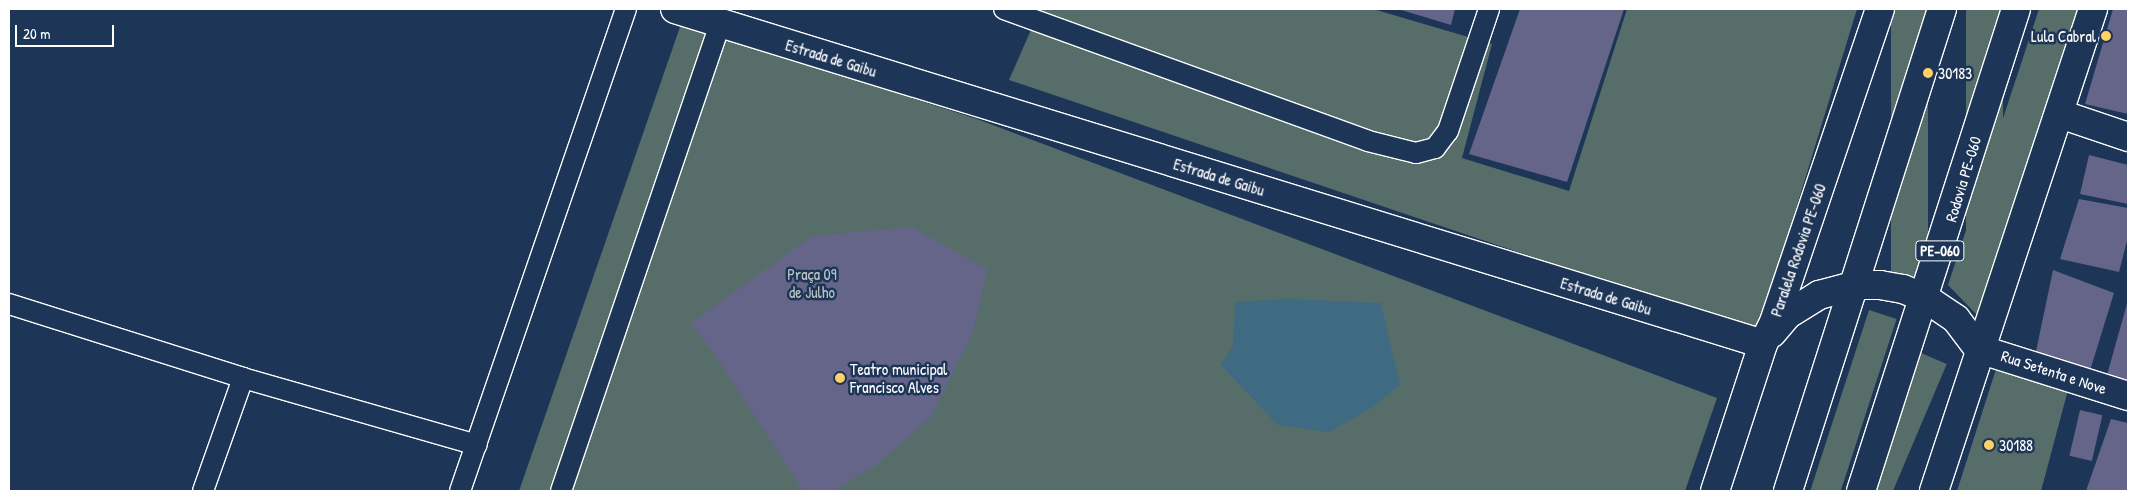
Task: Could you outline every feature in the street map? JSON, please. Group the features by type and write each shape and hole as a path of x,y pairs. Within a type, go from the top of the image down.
{"main road":[{"name":"Estrada de Gaibu","path":"675,9 720,25 1763,344"},
{"name":"Paralela Rodovia PE-060","path":"1715,491 1763,344 1774,322 1880,9"},
{"path":"1788,491 1856,285 1942,9"},
{"name":"Rodovia PE-060","path":"1861,491 1925,298 2016,9"},
{"path":"1934,491 1979,349 2094,9"},
{"path":"2060,114 2128,137"},
{"path":"1763,344 1787,315 1819,295 1856,285 1903,289 1925,298 1956,320 1979,349"},
{"name":"Rua Setenta e Nove","path":"1979,349 2128,396"}],"lane":[{"path":"460,491 626,9"},
{"path":"1004,9 1368,141 1416,153 1435,148 1448,131 1489,9"},
{"path":"560,491 720,25"},
{"path":"9,304 243,378 477,445"},
{"path":"203,491 243,378"}],"green space":[{"path":"1040,9 1373,9 1492,44 1462,158 1569,191 1627,9 1857,9 1758,333 1009,80"},
{"path":"1891,9 1928,9 1928,276 1891,276"},
{"path":"1966,9 2003,9 2003,287 1966,287"},
{"path":"2039,9 2085,9 1971,339 1976,314 1948,285"},
{"name":"Praça 09 de Julho","path":"681,24 977,119 1717,398 1685,491 519,491"},
{"path":"1869,310 1897,319 1841,491 1810,491"},
{"path":"1921,353 1947,364 1893,491 1875,491 1864,486"},
{"path":"1997,366 2068,390 2041,491 1957,491"}],"water":[{"path":"1287,299 1381,303 1400,385 1371,408 1329,432 1278,425 1221,365 1233,346 1235,302"}],"building":[{"path":"1398,9 1455,9 1451,25"},
{"path":"1520,9 1624,9 1567,182 1469,154"},
{"path":"2113,9 2128,9 2128,114 2085,104"},
{"path":"2089,155 2128,165 2128,204 2080,194"},
{"path":"2079,199 2128,208 2128,237 2119,272 2060,259"},
{"name":"Teatro municipal Francisco Alves","path":"911,227 987,269 973,332 931,417 874,467 832,491 803,491 712,350 690,324 812,236"},
{"path":"2053,270 2114,293 2088,377 2034,361"},
{"path":"2128,300 2128,382 2107,375"},
{"path":"2080,410 2102,415 2092,461 2069,456"},
{"path":"2111,419 2128,423 2128,491 2086,491"}],"place":[{"name":"Lula Cabral","path":"2106,36"},
{"name":"30183","path":"1928,73"},
{"name":"Teatro municipal Francisco Alves","path":"840,378"},
{"name":"30188","path":"1989,445"}]}
